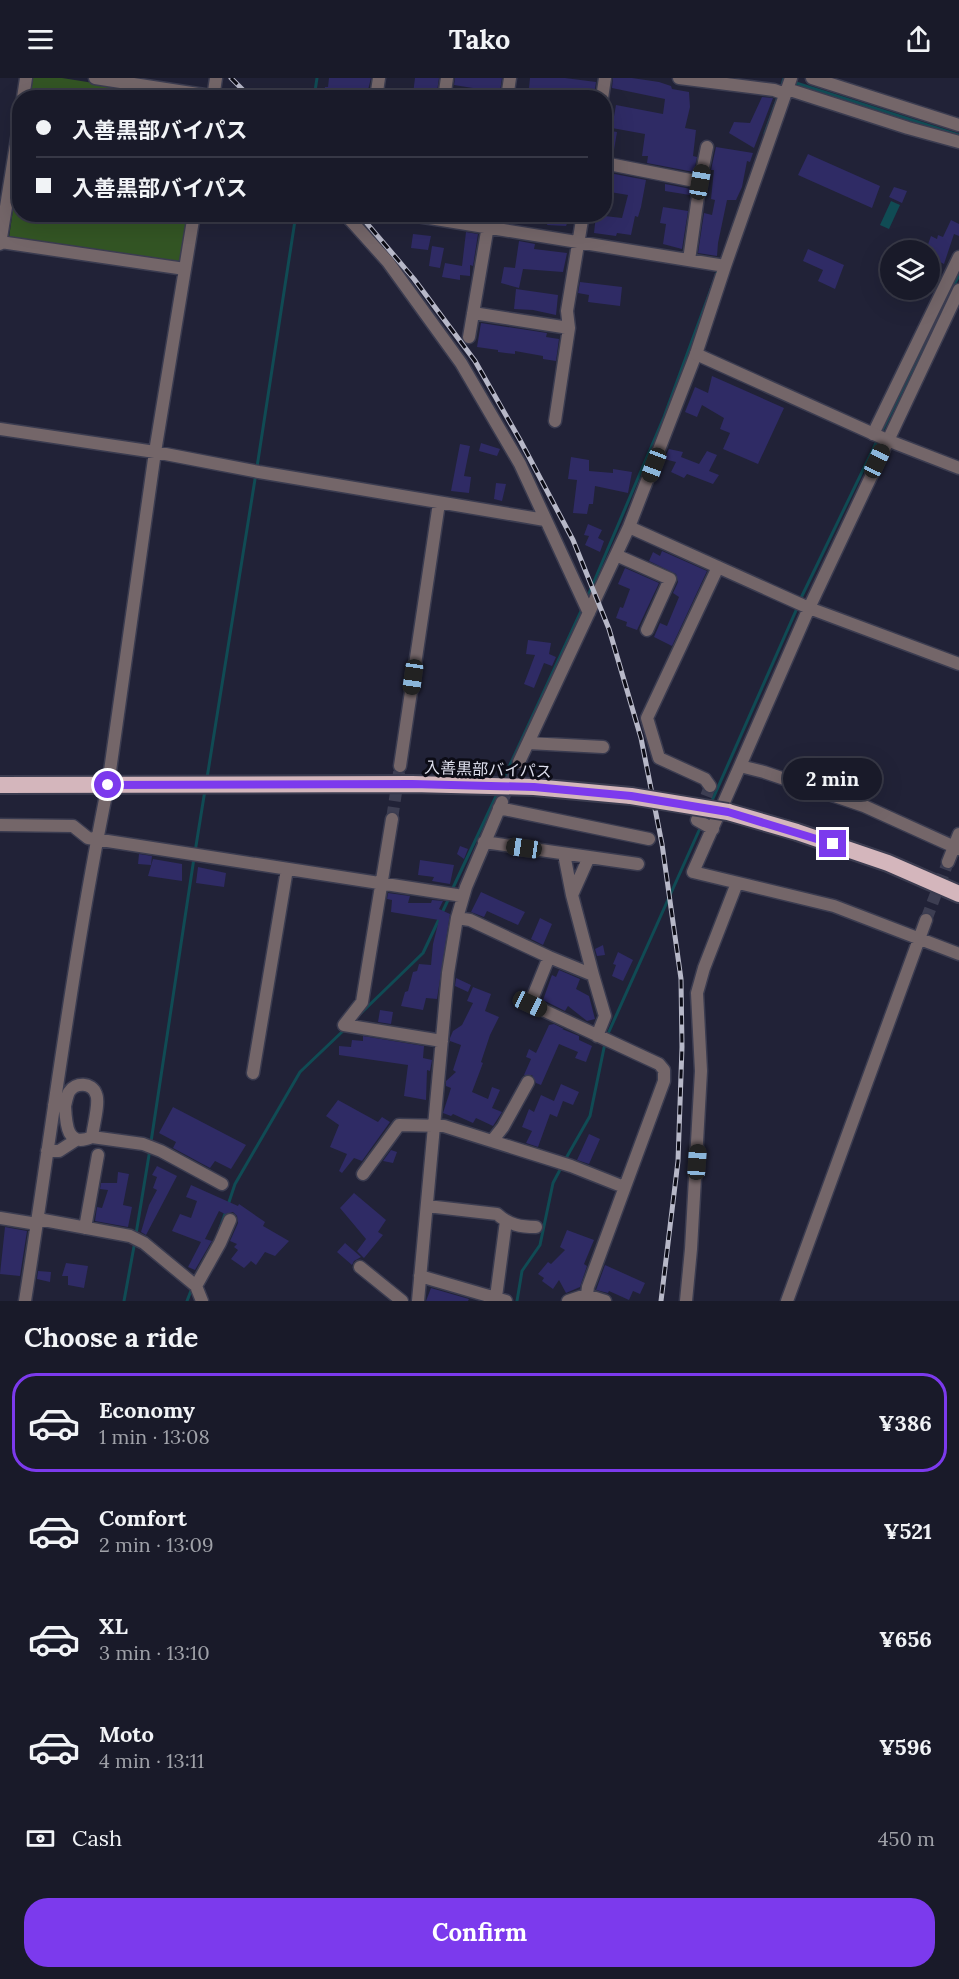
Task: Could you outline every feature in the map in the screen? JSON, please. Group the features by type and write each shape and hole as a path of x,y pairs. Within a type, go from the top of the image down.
{"highway":[{"name":"入善黒部バイパス","path":"0,784 412,784 534,787 631,796 728,812 797,832 888,863 959,894"}],"street":[{"path":"95,78 171,90"},
{"path":"679,78 774,90 788,87 908,128 959,142"},
{"path":"812,78 959,125"},
{"path":"519,762 630,527 696,354 788,87"},
{"path":"690,260 707,147"},
{"path":"612,165 700,182"},
{"path":"12,169 0,242 185,269"},
{"path":"25,1301 47,1151 60,1106 155,452 193,222"},
{"path":"352,222 388,262 461,363 520,464 589,613"},
{"path":"456,222 725,266"},
{"path":"469,336 489,222"},
{"path":"555,421 569,328 567,311 582,222"},
{"path":"873,434 959,257"},
{"path":"959,290 809,608 693,872 834,906 959,954"},
{"path":"473,313 569,328"},
{"path":"696,354 873,434 959,468"},
{"path":"0,429 155,452 545,520"},
{"path":"400,766 439,503"},
{"path":"630,527 809,608 959,663"},
{"path":"616,555 670,579 647,630"},
{"path":"710,786 705,779 659,758 647,718 718,567"},
{"path":"528,743 603,747"},
{"path":"740,766 864,806 957,848"},
{"path":"418,1301 448,973 457,918 483,842 500,805 649,839"},
{"path":"392,819 362,1002 344,1025 442,1041"},
{"path":"697,820 712,829"},
{"path":"0,825 73,826 88,838 463,896"},
{"path":"948,862 957,848 959,834"},
{"path":"483,842 638,864"},
{"path":"564,854 572,895 605,1016 597,1036"},
{"path":"572,895 589,857"},
{"path":"253,1073 287,869"},
{"path":"686,1301 700,1083 697,993 704,968 737,883"},
{"path":"457,918 470,920 593,975"},
{"path":"787,1301 926,920"},
{"path":"549,957 530,1004 659,1064 664,1070 663,1081 586,1298"},
{"path":"492,1141 503,1127 528,1082"},
{"path":"60,1106 74,1086 83,1084 93,1088 98,1096 92,1137"},
{"path":"60,1106 69,1133 75,1140"},
{"path":"363,1174 399,1125 444,1126 571,1166 624,1187"},
{"path":"47,1151 59,1151 75,1140 83,1141 92,1137 143,1144 222,1184"},
{"path":"85,1228 98,1155"},
{"path":"427,1206 497,1214 506,1221 522,1227 536,1227"},
{"path":"0,1218 130,1236 144,1243 196,1286 202,1301"},
{"path":"196,1286 230,1220"},
{"path":"420,1276 501,1299 506,1221"},
{"path":"360,1267 402,1301"},
{"path":"568,1301 586,1298 605,1301"}],"green space":[{"path":"33,78 62,78 138,90 31,90"},
{"path":"12,217 12,222 188,222 181,264 9,238"}],"shaded area":[{"path":"891,201 900,205 889,229 880,225"}],"building":[{"path":"329,78 371,78 368,90 324,90 325,87 328,87"},
{"path":"415,78 439,78 437,90 414,90"},
{"path":"455,78 502,78 500,90 479,90 454,85"},
{"path":"530,78 565,78 596,82 595,89 586,90 529,88"},
{"path":"613,78 659,82 671,86 672,89 689,92 690,107 685,128 696,130 693,156 697,157 694,172 647,163 648,156 642,156 645,134 612,128 616,105 663,114 665,99 612,88"},
{"path":"762,97 773,98 754,148 729,133 734,122 750,123"},
{"path":"612,131 617,132 612,156"},
{"path":"716,147 753,153 750,162 747,161 742,187 736,200 727,200 717,256 698,253 704,213 712,215 715,200 711,199 714,170 711,170"},
{"path":"808,154 880,186 872,208 798,175"},
{"path":"612,174 646,180 641,207 638,217 635,216 631,235 617,233 616,236 594,233 595,222 612,222 612,217 622,218 628,195 612,192"},
{"path":"665,184 691,189 690,195 665,191"},
{"path":"894,187 907,191 902,203 889,197"},
{"path":"663,207 688,211 682,249 663,244 666,224 660,223"},
{"path":"951,220 959,224 959,236 954,234 944,264 940,262 940,240 930,240 931,236 937,239 938,235 943,237"},
{"path":"548,222 568,222 566,226 547,225"},
{"path":"466,232 478,234 473,266 470,265 470,276 460,275 460,280 442,277 445,263 462,266"},
{"path":"413,234 431,236 428,250 411,248"},
{"path":"519,241 535,244 534,249 567,253 563,272 523,269 519,288 501,283 504,267 515,268"},
{"path":"432,246 444,248 440,268 429,266"},
{"path":"808,249 844,265 835,289 818,281 823,270 803,261"},
{"path":"580,282 622,287 620,306 588,302 589,295 578,293"},
{"path":"516,289 558,295 556,315 514,309"},
{"path":"481,323 547,333 546,337 559,339 556,361 515,351 515,354 477,347"},
{"path":"712,376 784,408 758,464 723,449 730,433 720,429 724,418 702,405 697,417 685,412 695,387 708,393"},
{"path":"481,443 500,449 497,456 479,451"},
{"path":"460,444 470,446 464,476 471,477 469,493 451,491"},
{"path":"669,449 683,452 681,457 699,464 707,451 717,455 709,471 719,475 713,484 687,474 684,478 671,472 676,462 664,459"},
{"path":"571,457 589,460 589,471 613,473 613,469 632,472 628,493 595,486 593,504 589,504 587,514 573,513 577,480 568,479"},
{"path":"496,483 506,484 502,501 494,499"},
{"path":"588,524 602,530 598,538 604,541 600,552 585,545 589,536 584,535"},
{"path":"662,551 707,571 672,646 654,637 660,623 667,626 679,597 673,593 678,582 676,574 649,561 653,552 660,556"},
{"path":"625,568 659,583 637,630 626,626 627,622 616,618 620,607 623,608 630,589 618,584"},
{"path":"528,640 551,643 549,654 556,657 552,666 544,663 534,688 524,684 535,655 526,654"},
{"path":"460,846 468,849 464,859 457,854"},
{"path":"139,854 152,856 151,865 138,864"},
{"path":"153,859 182,864 182,881 148,876"},
{"path":"420,860 454,865 450,884 432,881 434,877 418,875"},
{"path":"198,867 226,873 224,887 196,883"},
{"path":"481,892 525,912 518,925 487,911 484,917 471,912"},
{"path":"388,893 410,896 408,903 443,901 439,909 450,914 437,999 426,998 423,1010 401,1006 413,972 417,971 419,964 431,965 439,920 391,912 392,900 387,899"},
{"path":"540,918 552,924 543,945 531,939"},
{"path":"603,945 605,955 597,956 595,949"},
{"path":"618,952 633,960 623,981 612,976 616,965 613,964"},
{"path":"559,970 580,979 576,989 589,996 595,1019 587,1021 568,1006 565,1011 543,1000 552,975 556,977"},
{"path":"456,978 471,985 468,992 455,986"},
{"path":"473,987 491,994 485,1011 499,1017 490,1035 472,1092 488,1099 492,1087 500,1090 492,1108 502,1112 493,1126 476,1118 473,1123 453,1114 451,1116 443,1113 451,1088 446,1086 446,1081 456,1072 453,1070 461,1045 450,1041 450,1038 453,1031 462,1025 473,1003 467,1001"},
{"path":"380,1010 393,1012 391,1024 378,1022"},
{"path":"554,1024 579,1036 579,1040 592,1046 586,1062 575,1058 578,1052 559,1044 541,1085 536,1083 532,1075 524,1075 531,1059 526,1057 529,1049 536,1053 549,1025"},
{"path":"363,1036 424,1046 423,1058 432,1060 430,1071 427,1070 426,1100 404,1096 408,1065 339,1055 339,1046 351,1047 352,1040 363,1041"},
{"path":"561,1084 579,1092 573,1105 563,1101 557,1117 550,1114 538,1147 526,1143 532,1131 522,1127 529,1109 534,1112 541,1095 554,1101"},
{"path":"338,1100 378,1122 382,1117 390,1122 362,1161 354,1158 342,1173 339,1171 347,1154 330,1147 339,1125 326,1116"},
{"path":"173,1107 246,1145 231,1169 215,1161 210,1168 173,1148 176,1142 159,1133"},
{"path":"589,1134 600,1139 589,1164 577,1160"},
{"path":"391,1150 397,1152 393,1163 383,1161"},
{"path":"157,1166 177,1176 146,1235 141,1232 149,1205 157,1190 153,1188 157,1177 152,1175"},
{"path":"118,1172 129,1174 123,1205 132,1207 128,1227 95,1221 97,1207 102,1208 108,1190 100,1189 101,1183 117,1183"},
{"path":"191,1185 238,1206 239,1204 265,1222 263,1226 289,1241 275,1256 265,1252 256,1265 251,1261 244,1268 231,1259 238,1250 234,1247 237,1244 230,1241 238,1223 237,1216 233,1212 225,1214 219,1211 205,1239 212,1241 195,1270 188,1267 201,1242 172,1231 180,1214 191,1218 197,1201 186,1197"},
{"path":"354,1193 386,1220 378,1232 383,1235 364,1258 357,1251 366,1239 340,1208"},
{"path":"5,1227 27,1231 20,1276 0,1274"},
{"path":"567,1230 594,1240 584,1264 587,1266 580,1287 566,1293 559,1280 553,1289 542,1281 544,1278 538,1274 548,1262 551,1264 565,1250 560,1247"},
{"path":"345,1243 361,1257 352,1265 337,1252"},
{"path":"66,1263 88,1266 84,1288 68,1285 68,1276 62,1276"},
{"path":"605,1265 645,1283 640,1294 633,1291 629,1300 609,1291 608,1293 596,1290"},
{"path":"38,1271 51,1272 50,1282 37,1279"},
{"path":"431,1288 469,1299 468,1301 426,1301"}],"waterway":[{"path":"315,90 317,78"},
{"path":"781,88 784,78"},
{"path":"793,82 959,135"},
{"path":"765,133 779,94"},
{"path":"257,467 295,222"},
{"path":"587,598 664,417 718,270"},
{"path":"881,433 959,275"},
{"path":"800,600 878,439"},
{"path":"207,778 256,473"},
{"path":"711,803 798,606"},
{"path":"503,780 582,609"},
{"path":"195,852 205,790"},
{"path":"451,892 498,792"},
{"path":"607,1036 701,826"},
{"path":"151,1142 194,858"},
{"path":"359,1015 423,953 449,898"},
{"path":"228,1205 235,1184 300,1072 344,1030"},
{"path":"565,1160 590,1116 605,1043"},
{"path":"136,1234 150,1149"},
{"path":"517,1301 522,1271 540,1245 553,1183 562,1166"},
{"path":"220,1228 226,1211"},
{"path":"124,1301 135,1241"},
{"path":"187,1301 192,1288"}],"tunnel":[{"path":"502,802 519,762"},
{"path":"392,819 400,766"},
{"path":"700,813 710,786"},
{"path":"926,920 948,862"}],"railway":[{"path":"231,78 243,90"},
{"path":"366,222 414,279 475,361 520,440 573,540 609,629 641,738 662,844 681,979 682,1047 678,1161 661,1301"}],"route":[{"path":"108,785 412,784 534,787 631,796 728,812 833,844"}]}
